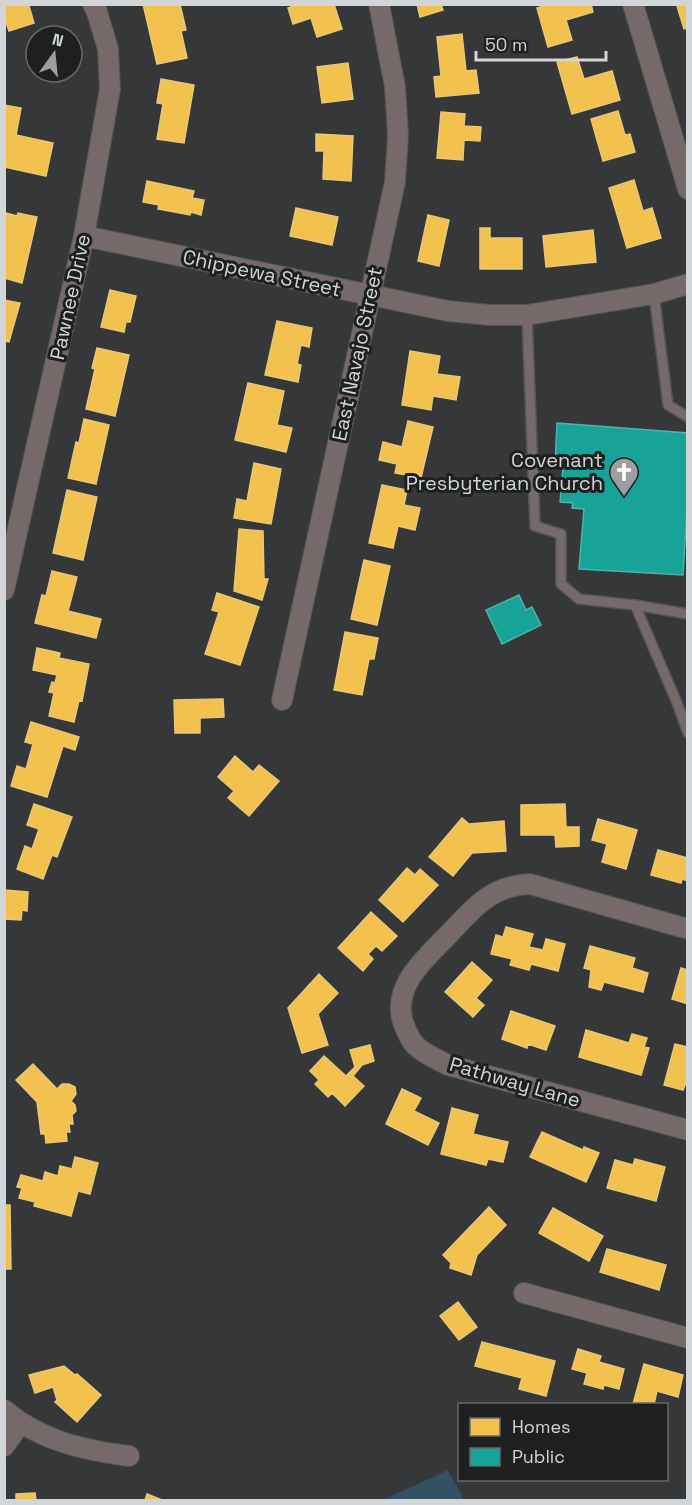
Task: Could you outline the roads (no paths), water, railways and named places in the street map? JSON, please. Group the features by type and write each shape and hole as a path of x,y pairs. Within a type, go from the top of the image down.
{"street":[{"name":"Pawnee Drive","path":"4,590 84,236 110,89 108,49 93,4"},
{"name":"East Navajo Street","path":"282,700 395,182 398,135 395,87 379,4"},
{"path":"633,4 687,189"},
{"name":"Chippewa Street","path":"84,236 448,311 490,315 527,315 654,294 687,284"},
{"name":"Pathway Lane","path":"687,929 530,884 512,885 497,890 482,900 418,966 406,983 401,1000 406,1033 416,1046 448,1065 687,1130"},
{"path":"525,1293 687,1338"},
{"path":"4,1410 20,1424 70,1446 129,1456"},
{"path":"4,1446 20,1424"}],"lane":[{"path":"654,294 668,405 687,417"},
{"path":"527,315 535,526 561,534 561,584 579,599 635,604 687,614"},
{"path":"635,604 677,703 687,733"}],"place":[{"name":"Covenant Presbyterian Church","path":"624,498"}]}
